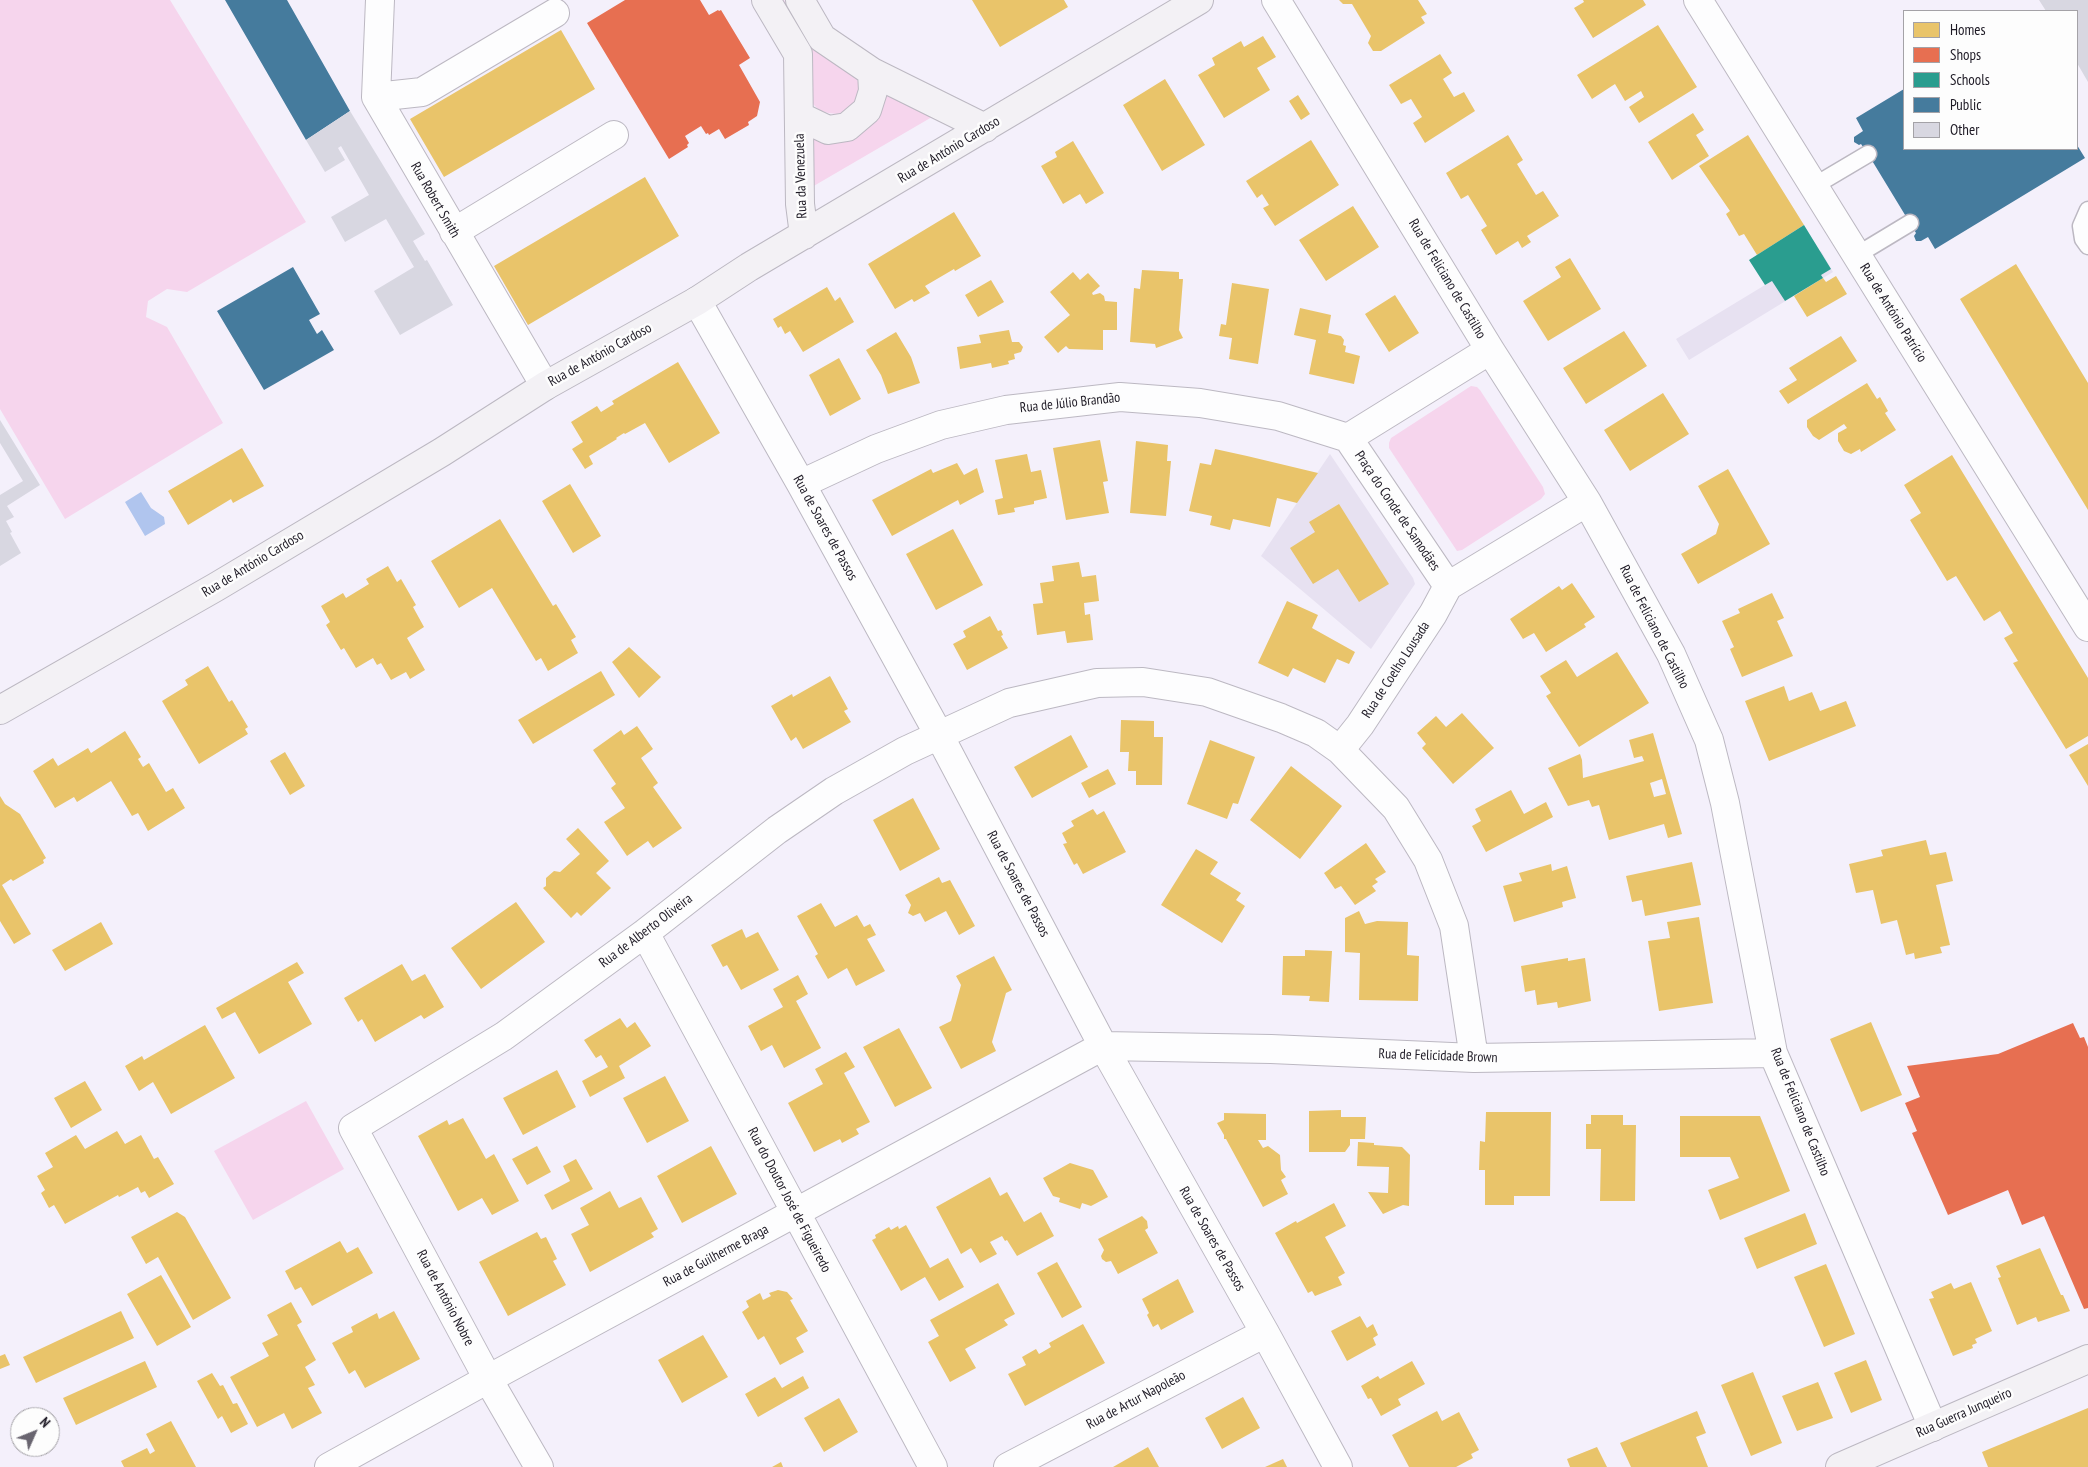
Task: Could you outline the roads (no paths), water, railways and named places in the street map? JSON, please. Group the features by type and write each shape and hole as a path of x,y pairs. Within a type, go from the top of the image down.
{"street":[{"path":"380,0 376,97 422,92 555,13"},
{"name":"Rua da Venezuela","path":"766,0 798,54 800,204 804,235"},
{"path":"800,0 822,38 872,72 985,128"},
{"name":"Rua de António Cardoso","path":"0,710 224,582 442,452 545,386 696,301 1199,0"},
{"name":"Rua de Feliciano de Castilho","path":"1276,0 1490,350 1587,502 1671,654 1709,740 1725,803 1773,1053 1933,1427"},
{"name":"Rua de António Patrício","path":"1698,0 2088,627"},
{"name":"Rua da Venezuela","path":"799,116 828,130 847,127 867,110 873,91 872,72"},
{"name":"Rua Robert Smith","path":"376,97 545,386"},
{"path":"454,232 614,134"},
{"name":"Rua de Soares de Passos","path":"696,301 801,484 940,735 1103,1046 1265,1333 1338,1467"},
{"name":"Praça do Conde de Samodães","path":"1490,350 1348,438 1448,586 1587,502"},
{"name":"Rua de Júlio Brandão","path":"801,484 876,450 941,425 1006,410 1120,397 1200,403 1268,414 1348,438"},
{"name":"Rua de Coelho Lousada","path":"1340,750 1360,725 1433,614 1448,586"},
{"name":"Rua de Alberto Oliveira","path":"353,1128 504,1036 645,933 777,830 826,796 905,751 1017,701 1096,683 1143,682 1207,692 1281,718 1316,733 1340,750 1396,808 1428,860 1454,926 1474,1058"},
{"name":"Rua do Doutor José de Figueiredo","path":"645,933 934,1467"},
{"name":"Rua de Felicidade Brown","path":"1103,1046 1271,1049 1474,1058 1773,1053"},
{"name":"Rua de Guilherme Braga","path":"329,1467 1103,1046"},
{"name":"Rua de António Nobre","path":"353,1128 488,1379 539,1467"},
{"name":"Rua de Artur Napoleão","path":"1008,1467 1265,1333"},
{"name":"Rua Guerra Junqueiro","path":"1840,1467 2088,1359"}],"lane":[{"path":"1814,186 1868,154"},
{"path":"2088,210 2081,226 2083,238 2088,246"},
{"path":"1857,255 1910,223"}],"water":[{"path":"141,492 151,508 164,517 165,524 145,536 125,502"}]}
